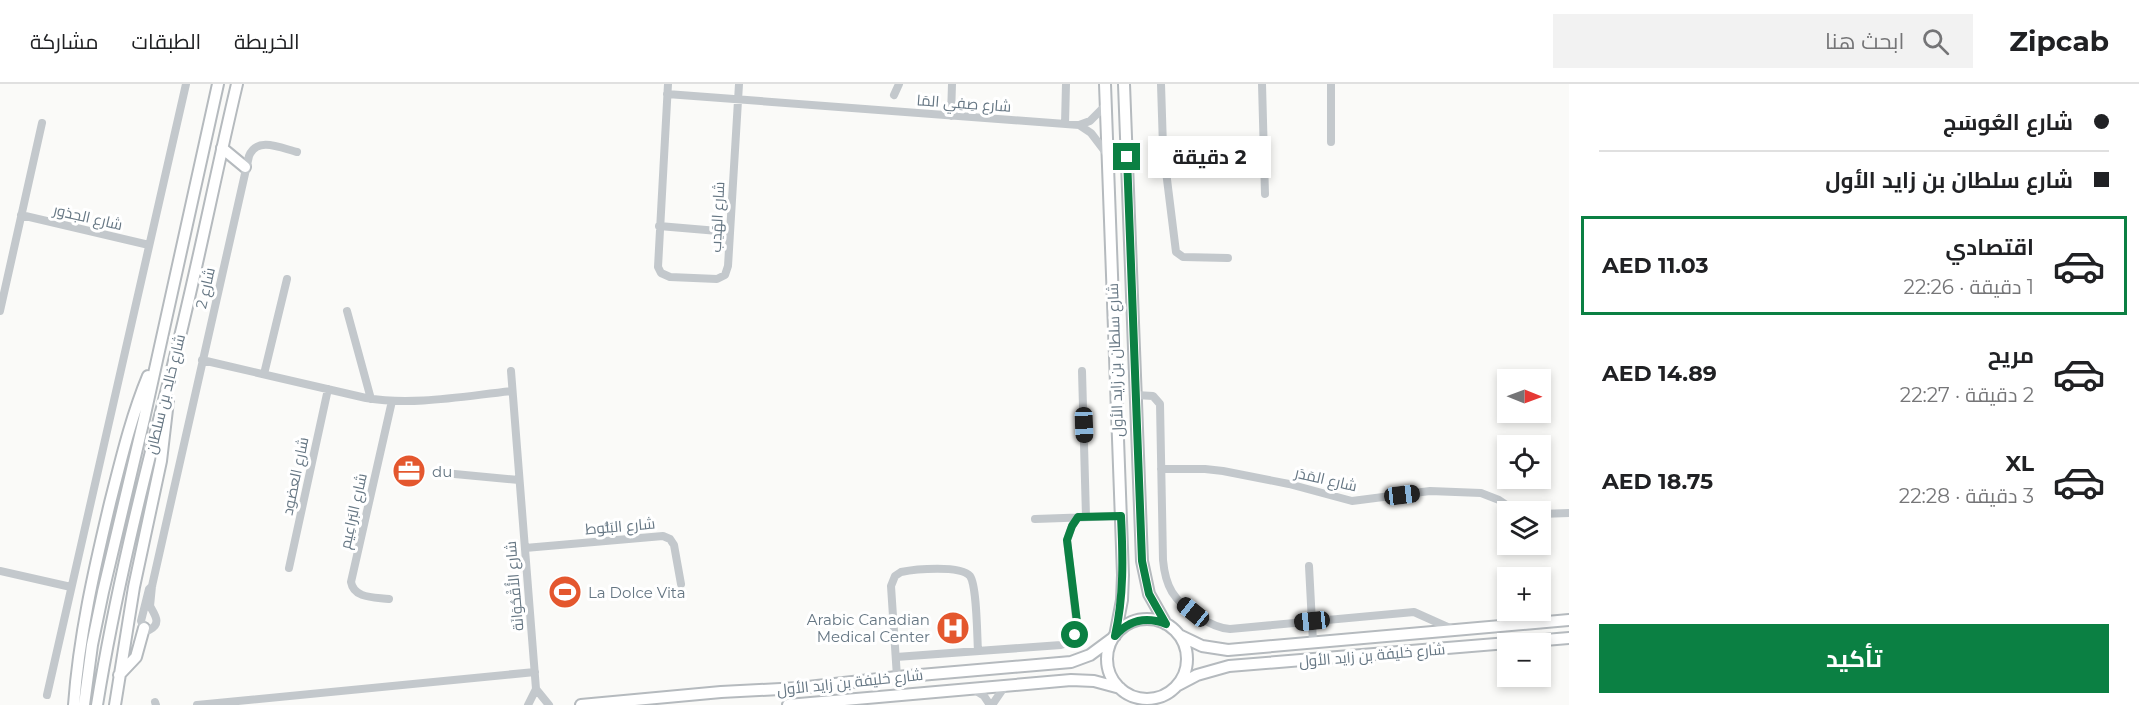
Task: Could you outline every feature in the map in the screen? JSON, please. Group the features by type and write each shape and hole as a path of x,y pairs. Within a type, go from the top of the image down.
{"main road":[{"name":"شارع خالِد بن سلطان","path":"84,705 92,645 101,602 218,84"},
{"name":"شارع خالِد بن سلطان","path":"96,705 107,640 237,84"},
{"name":"شارع سلطان بن زايد الأول","path":"1105,84 1123,588 1114,637"},
{"name":"شارع سلطان بن زايد الأول","path":"1124,85 1143,573 1149,594 1166,624"},
{"path":"222,148 245,167"},
{"path":"73,702 84,620 103,534 133,416 157,353"},
{"path":"115,705 134,587 161,461 170,377"},
{"path":"1121,689 1137,698 1146,699 1164,696 1175,687 1183,677 1187,660 1179,635 1166,624 1142,620 1127,625 1114,637 1109,649 1108,667 1129,705"},
{"name":"شارع خليفة بن زايد الأول","path":"1179,635 1194,643 1219,649 1569,620"},
{"path":"119,675 136,657 144,628"},
{"name":"شارع خليفة بن زايد الأول","path":"580,705 721,692 799,688 1071,662 1090,655 1114,637"},
{"name":"شارع خليفة بن زايد الأول","path":"1175,687 1197,675 1229,666 1569,638"},
{"name":"شارع خليفة بن زايد الأول","path":"788,705 1084,680 1102,682 1121,689"},
{"path":"1166,705 1175,687"}],"street":[{"path":"47,695 186,84"},
{"name":"شارع الهَدِب","path":"668,84 657,264 661,273 670,277 717,279 722,277 728,269 739,84"},
{"path":"894,95 899,84"},
{"path":"951,116 952,84"},
{"path":"1065,124 1066,84"},
{"path":"1161,84 1163,147 1176,252 1183,257 1228,258"},
{"path":"1262,84 1265,194"},
{"path":"1330,84 1331,142"},
{"name":"شارع صِفِي المَا","path":"667,94 1079,125"},
{"path":"1079,125 1090,121 1106,105"},
{"path":"0,311 42,123"},
{"path":"1079,125 1091,133 1107,154"},
{"name":"شارع 2","path":"152,586 149,589 141,621 144,628 152,629 156,622 155,613 150,606 152,586 250,152 258,145 266,144 297,152"},
{"name":"شارع الجذور","path":"21,215 149,244"},
{"path":"659,226 730,232"},
{"path":"264,374 287,279"},
{"path":"347,311 371,399"},
{"path":"202,360 371,399 425,400 512,391"},
{"name":"شارع الأُقْحُوَانَة","path":"511,371 536,690"},
{"path":"896,657 1061,645 1072,639 1077,627 1067,540 1072,526 1082,517 1082,371"},
{"name":"شارع العضود","path":"289,568 328,389"},
{"path":"1136,395 1153,396 1160,404 1163,560 1166,578 1175,597 1205,621 1224,628 1414,612 1455,630"},
{"name":"شارع البَراعِيم","path":"389,599 357,593 352,588 351,582 392,401"},
{"name":"شارع المَدَر","path":"1161,469 1205,469 1231,472 1289,484 1352,501 1430,492 1481,493 1500,501"},
{"path":"444,473 519,480"},
{"path":"1551,514 1569,513"},
{"path":"1035,519 1121,516"},
{"name":"شارع البَلُّوط","path":"525,548 663,536 675,545 681,584"},
{"path":"1309,566 1313,642"},
{"path":"897,677 891,586 895,576 905,571 957,569 968,573 974,587 978,651"},
{"path":"0,571 71,587"},
{"path":"1419,633 1425,616"},
{"path":"197,705 534,672"},
{"path":"972,689 984,696 991,705 1005,686"},
{"path":"528,705 536,690 549,705"}],"place":[{"name":"du","path":"409,471"},
{"name":"La Dolce Vita","path":"565,592"},
{"name":"Arabic Canadian Medical Center","path":"953,628"}],"route":[{"path":"1075,635 1077,622 1067,540 1078,517 1121,516 1123,588 1115,636 1127,625 1142,620 1150,619 1166,624 1153,605 1143,573 1127,157"}]}
